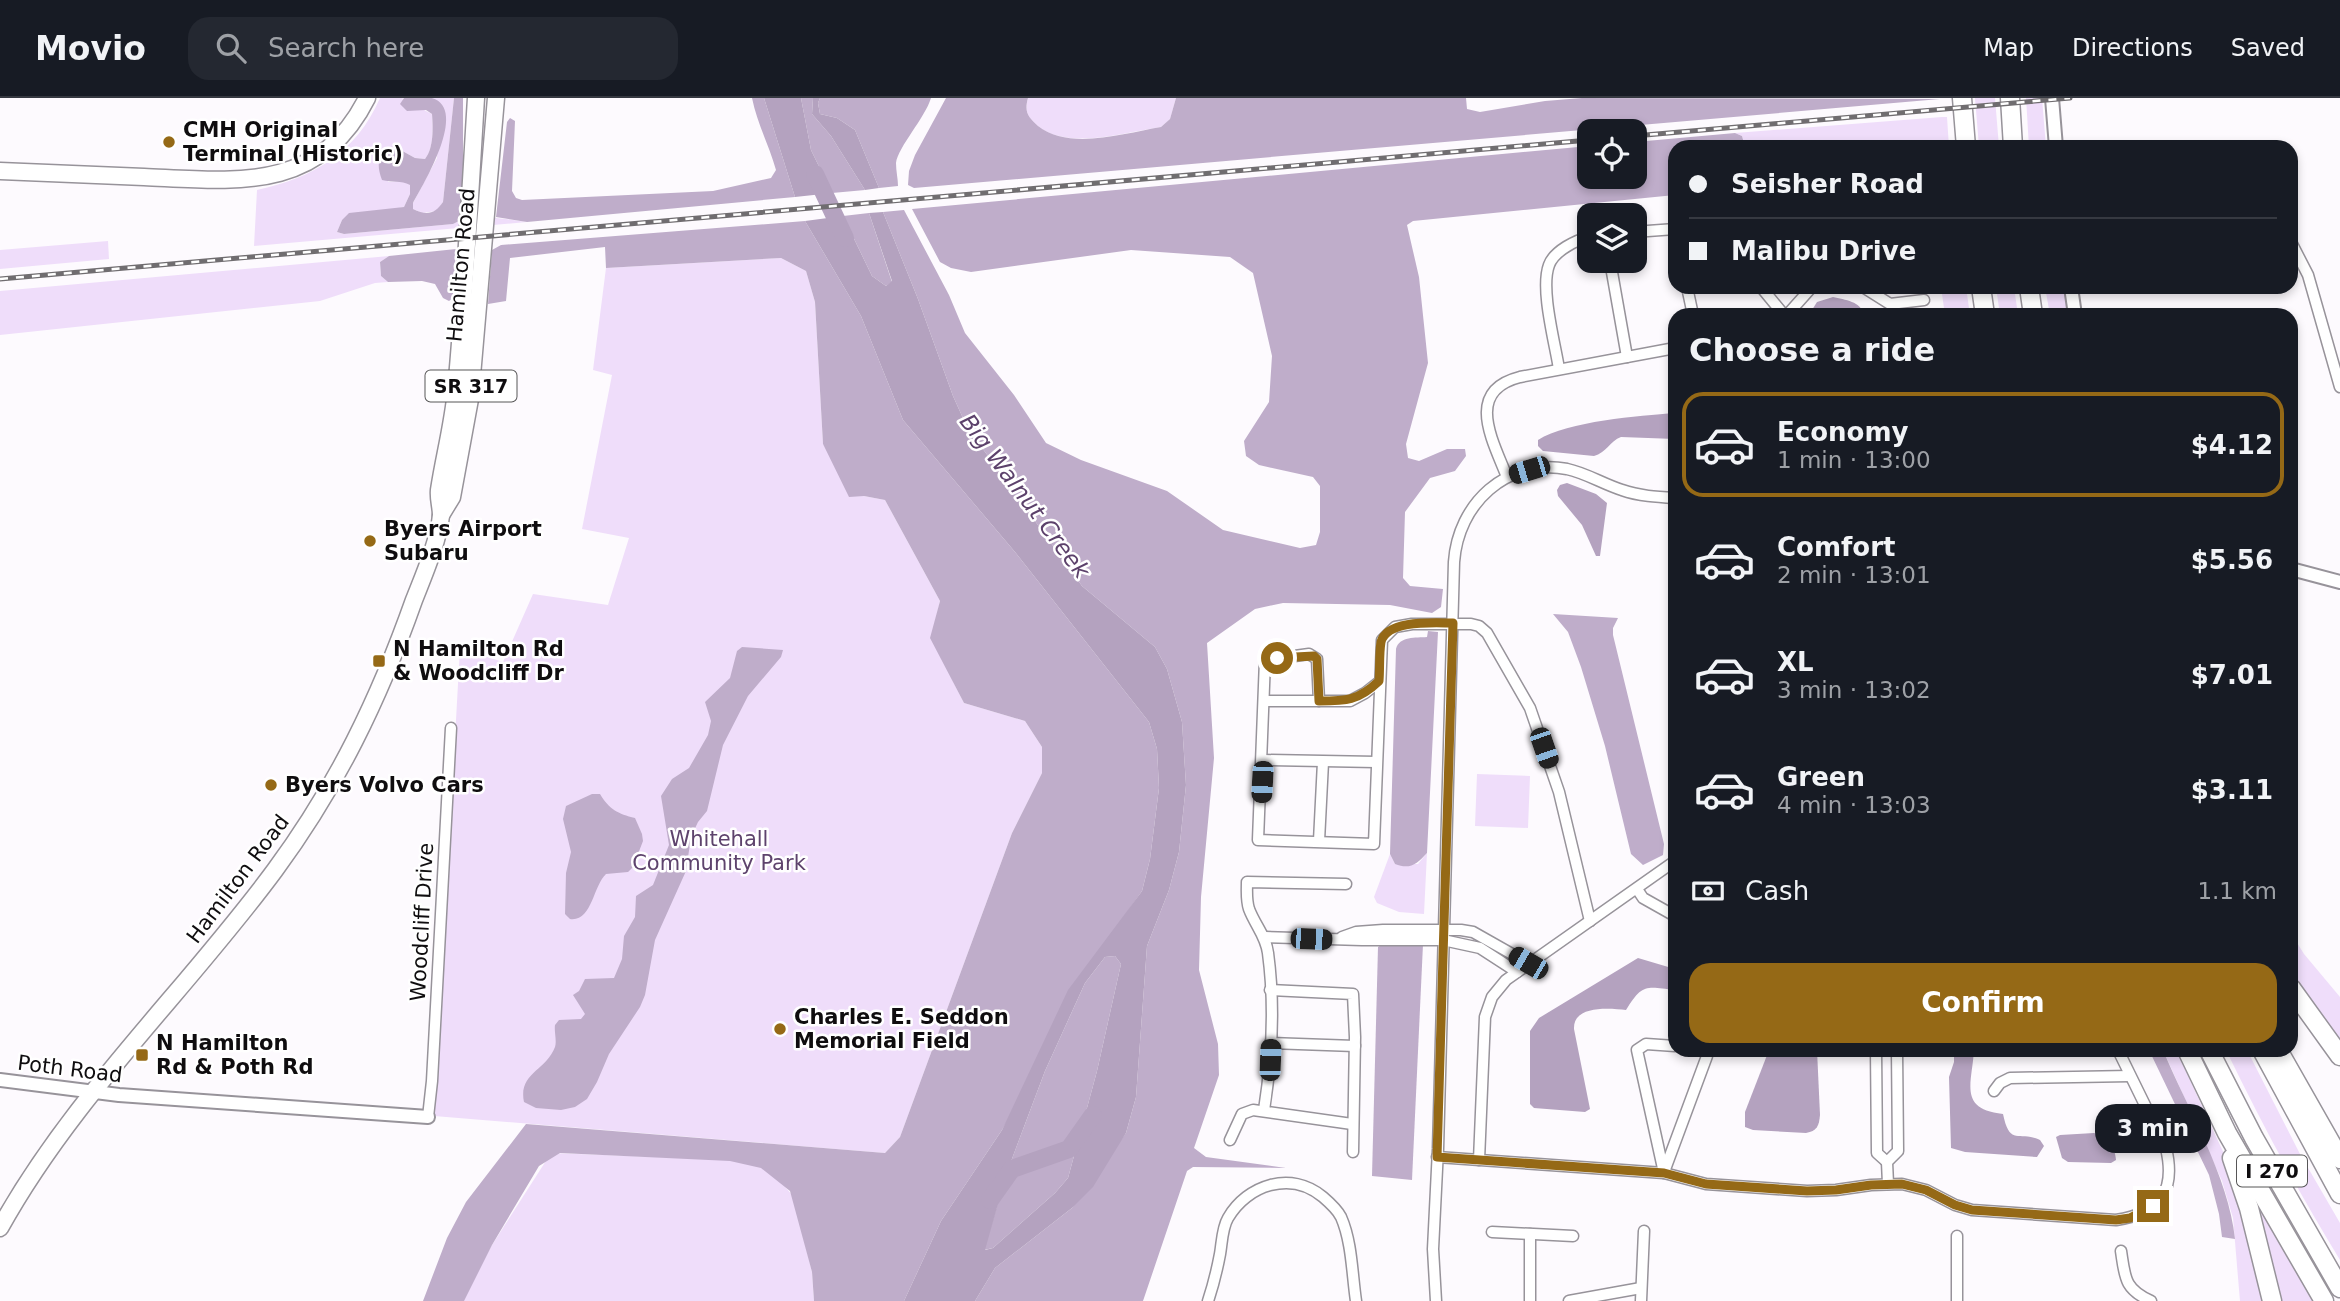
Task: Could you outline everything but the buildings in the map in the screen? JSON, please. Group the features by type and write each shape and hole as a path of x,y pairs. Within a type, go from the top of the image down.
{"highway":[{"path":"1962,98 1965,140"},
{"path":"2010,98 2013,140"},
{"path":"2298,998 2340,1056"},
{"path":"2190,1057 2217,1115 2324,1301"},
{"name":"I 270","path":"2213,1057 2260,1150 2340,1288"},
{"name":"I 270","path":"2266,1057 2340,1194"},
{"path":"2282,1057 2340,1159"},
{"path":"2217,1115 2249,1208 2272,1301"}],"main road":[{"path":"0,171 245,181 268,177 305,163 331,145 352,123 367,98"},
{"name":"Hamilton Road","path":"441,515 439,493 455,401 462,327 476,98"},
{"name":"Hamilton Road","path":"0,1228 43,1157 275,870 314,813 365,723 382,687 428,563 441,515 452,497 470,399 496,98"},
{"path":"0,162 61,174"}],"street":[{"path":"2052,98 2055,140"},
{"path":"1647,231 1668,230"},
{"path":"1559,369 1547,299 1548,266 1555,256 1577,243"},
{"path":"2298,256 2308,275 2340,387"},
{"path":"1612,273 1627,356"},
{"path":"1767,294 1780,308"},
{"path":"1792,308 1806,294"},
{"path":"1874,294 1890,304 1924,300"},
{"path":"1507,477 1486,418 1489,398 1497,387 1511,379 1668,349"},
{"path":"1436,1301 1433,1249 1454,562 1459,532 1466,516 1482,495 1507,477 1541,468 1562,468 1586,474 1636,494 1668,497"},
{"path":"2298,571 2340,582"},
{"path":"1319,701 1317,659 1314,656 1309,654 1265,660 1258,840 1374,844 1382,640 1389,631 1412,624 1453,623 1479,626 1487,632 1530,708 1559,792 1590,921"},
{"path":"1265,701 1350,701 1379,681"},
{"name":"Woodcliff Drive","path":"428,1117 451,729"},
{"path":"1263,760 1376,762"},
{"path":"1318,841 1323,762"},
{"path":"1479,1160 1485,1017 1492,997 1506,980 1528,963 1668,866"},
{"path":"1264,1110 1270,1043 1268,952 1265,937 1249,908 1247,882 1346,884"},
{"path":"1637,889 1643,898 1668,912"},
{"path":"1265,937 1336,940 1356,932 1383,930 1443,935 1473,932 1528,963"},
{"path":"1443,935 1480,947 1517,972"},
{"path":"1270,990 1353,994 1353,1152"},
{"path":"1270,1043 1355,1046"},
{"path":"1664,1173 1637,1050 1646,1044 1668,1046"},
{"path":"1664,1173 1707,1057"},
{"path":"1876,1057 1877,1153 1887,1162 1888,1184"},
{"path":"1887,1162 1898,1151 1897,1057"},
{"path":"1437,1157 1664,1173 1706,1184 1807,1191 1902,1184 1926,1190 1955,1205 1972,1210 2116,1220 2142,1213 2163,1197 2170,1179 2166,1148 2121,1057"},
{"path":"1994,1091 2000,1083 2010,1078 2130,1076"},
{"name":"Poth Road","path":"0,1080 93,1093 428,1117"},
{"path":"1230,1140 1242,1114 1252,1110 1352,1124"},
{"path":"1208,1301 1220,1257 1225,1222 1236,1204 1248,1194 1272,1184 1287,1183 1305,1186 1333,1205 1340,1217 1349,1250 1356,1301"},
{"path":"1641,1301 1644,1231"},
{"path":"1492,1232 1573,1236"},
{"path":"1530,1234 1530,1301"},
{"path":"1957,1236 1957,1301"},
{"path":"2121,1251 2125,1280 2133,1290 2151,1301"},
{"path":"1569,1301 1642,1287"}],"green space":[{"path":"380,98 404,98 402,99 432,114 430,149 425,159 415,158 397,148 388,182 404,181 410,185 410,194 404,207 342,220 337,232 344,234 453,224 479,217 527,222 254,246 257,190 296,178 330,160 359,134"},
{"path":"432,98 454,98 443,202 437,211 422,213 413,209 413,203 437,158 439,103"},
{"path":"1028,98 1176,98 1170,119 1161,127 1081,139 1051,133 1038,126 1028,114"},
{"path":"1975,98 1995,98 1998,140 1978,140"},
{"path":"2026,98 2042,98 2045,140 2029,140"},
{"path":"1947,117 1949,140 1743,140 1742,136 1735,133"},
{"path":"108,241 109,259 0,269 0,250"},
{"path":"389,256 380,262 381,276 388,282 375,283 320,301 0,335 0,291"},
{"name":"Whitehall Community Park","path":"781,258 806,271 815,302 823,444 864,496 885,500 940,601 931,638 964,703 1025,721 1042,747 1042,773 1012,833 900,1137 885,1153 434,1116 460,648 503,662 533,594 608,605 629,538 582,529 612,375 593,370 606,268"},
{"path":"1942,294 1967,294 1969,308 1944,308"},
{"path":"1997,294 2015,294 2017,308 1999,308"},
{"path":"2046,294 2066,294 2068,308 2049,308"},
{"path":"1477,774 1530,776 1528,828 1475,826"},
{"path":"1427,853 1424,914 1399,912 1377,903 1374,897 1390,854 1395,864 1418,864"},
{"path":"2298,944 2340,997 2340,1043 2313,1010 2298,985"},
{"path":"2166,1057 2179,1057 2226,1158 2251,1234 2265,1301 2240,1301 2233,1218 2222,1181"},
{"path":"2230,1057 2251,1057 2300,1154 2340,1223 2340,1260 2309,1209"},
{"path":"551,1153 763,1161 793,1196 812,1272 814,1301 460,1301"},
{"path":"2255,1198 2316,1301 2277,1301"}],"shaded area":[{"path":"404,98 432,98 442,105 446,117 440,148 413,203 413,209 427,213 437,209 443,202 454,98 463,98 463,179 459,221 453,224 344,234 337,232 342,220 349,213 404,207 410,194 410,185 382,180 379,165 381,155 383,151 397,148 415,158 425,159 433,131 432,114 426,110 407,111 400,104"},
{"path":"752,98 764,98 795,197 527,222 496,217 507,122 510,118 515,121 512,191 516,198 522,200 713,191 771,178 776,170"},
{"path":"764,98 801,98 811,150 832,193 795,197"},
{"path":"801,98 813,98 812,114 831,136 865,190 832,193 811,150"},
{"path":"813,98 820,98 820,114 837,118 855,130 879,188 865,190 831,136 812,114"},
{"path":"820,98 931,98 898,156 898,186 879,188 855,130 837,118 820,114"},
{"path":"946,98 1028,98 1028,114 1038,126 1065,138 1081,139 1161,127 1170,119 1176,98 1466,98 1467,109 1480,112 1582,98 1940,99 1647,124 1647,119 1577,119 1577,130 914,188 908,185 909,171"},
{"path":"1735,133 1742,136 1743,140 1668,140 1668,196 1413,221 1407,225 1419,277 1428,363 1406,444 1408,458 1419,461 1447,449 1465,449 1466,456 1455,471 1430,478 1405,512 1403,578 1410,586 1443,589 1441,607 1432,613 1390,605 1283,603 1255,609 1207,643 1214,758 1201,897 1199,970 1218,1044 1219,1075 1194,1148 1206,1157 1286,1168 1193,1167 1187,1171 1143,1301 975,1301 995,1268 1072,1208 1126,1133 1136,1097 1147,946 1169,890 1179,852 1186,785 1182,722 1167,669 1155,647 1082,586 967,427 883,212 904,210 949,295 965,333 1014,395 1046,443 1081,460 1167,491 1223,530 1300,548 1316,545 1320,532 1320,486 1313,477 1259,465 1246,456 1244,441 1269,402 1272,356 1253,273 1230,257 1131,250 971,272 951,268 940,262 912,209 1577,147 1577,189 1647,189 1647,141"},
{"path":"883,212 967,427 1082,586 1155,647 1167,669 1182,722 1186,785 1179,852 1169,890 1147,946 1136,1097 1126,1133 1093,1187 1072,1208 995,1268 975,1301 904,1301 941,1221 1002,1130 1068,990 1142,891 1150,859 1159,788 1157,749 1149,722 1015,552 903,420 861,316 805,221 843,216 872,276 886,286 892,281 869,213","holes":["1115,956 1121,964 1097,1071 1068,1178 993,1248 985,1250 1007,1172 1045,1071 1085,983 1105,957"]},
{"path":"869,213 892,282 886,286 872,276 843,216"},
{"path":"805,221 861,316 903,420 1015,552 1149,722 1157,749 1159,788 1150,859 1142,891 1113,932 1002,1130 941,1221 904,1301 814,1301 812,1272 790,1191 761,1168 730,1161 560,1153 539,1166 492,1245 464,1301 423,1301 447,1238 466,1202 526,1124 885,1153 900,1137 1012,833 1042,773 1042,747 1025,721 964,703 930,638 940,601 885,500 864,496 849,497 823,444 815,302 806,271 781,258 606,268 605,247 510,258 506,301 488,304 492,250 501,245"},
{"path":"456,249 453,298 449,301 443,298 435,284 422,281 388,282 381,276 380,262 389,256"},
{"path":"1833,297 1847,300 1861,308 1813,308 1817,302"},
{"path":"1668,414 1668,439 1621,437 1594,456 1543,451 1538,446 1538,440 1567,428 1604,420"},
{"path":"1567,483 1596,494 1607,503 1600,556 1596,556 1582,525 1558,496 1560,485"},
{"path":"1553,614 1618,618 1613,635 1664,844 1663,855 1643,865 1631,854 1605,746 1581,667 1568,632"},
{"path":"1428,631 1438,632 1427,853 1416,863 1405,866 1395,864 1390,854 1396,649 1404,640 1427,637"},
{"path":"742,647 783,650 781,657 748,696 723,745 707,811 691,837 686,871 655,940 645,995 640,1007 609,1054 587,1099 575,1107 561,1110 536,1108 524,1102 525,1085 551,1055 556,1045 555,1025 559,1020 581,1019 585,1014 573,995 579,991 585,979 614,978 622,959 624,936 635,917 636,896 653,885 669,845 661,796 672,779 689,768 708,735 711,721 705,702 730,678 737,651"},
{"path":"592,794 600,794 614,810 635,818 643,841 633,867 628,872 606,874 588,909 583,915 570,919 565,914 566,873 571,852 563,819 566,806"},
{"path":"1384,943 1423,944 1412,1180 1372,1176 1378,947"},
{"path":"1115,956 1121,964 1097,1071 1068,1178 993,1248 984,1250 1007,1172 1045,1071 1085,983 1105,957"},
{"path":"1638,958 1668,967 1668,989 1645,989 1636,995 1626,1010 1593,1010 1579,1016 1575,1021 1574,1029 1590,1109 1585,1112 1534,1108 1530,1104 1530,1031 1539,1018"},
{"path":"1766,1057 1817,1057 1820,1115 1818,1125 1813,1131 1806,1133 1753,1130 1745,1127 1745,1112"},
{"path":"1954,1057 1973,1057 1970,1084 1974,1101 1979,1107 2003,1114 2012,1134 2040,1140 2044,1146 2037,1157 1965,1152 1951,1148 1949,1077"},
{"path":"2152,1057 2166,1057 2206,1143 2225,1191 2235,1239 2222,1237 2209,1175"},
{"path":"2094,1133 2110,1142 2116,1160 2111,1163 2068,1162 2062,1158 2056,1137"}],"waterway":[{"name":"Big Walnut Creek","path":"815,174 845,238"},
{"name":"Big Walnut Creek","path":"990,1200 1012,1169 1069,1149 1093,1115"}],"railway":[{"path":"1647,135 2070,98"},
{"path":"0,279 1577,141"}],"place":[{"name":"CMH Original Terminal (Historic)","path":"169,142"},
{"name":"Byers Airport Subaru","path":"370,541"},
{"name":"N Hamilton Rd & Woodcliff Dr","path":"379,661"},
{"name":"Byers Volvo Cars","path":"271,785"},
{"name":"Charles E. Seddon Memorial Field","path":"780,1029"},
{"name":"N Hamilton Rd & Poth Rd","path":"142,1055"}],"route":[{"path":"1277,658 1309,654 1314,656 1317,659 1319,701 1350,701 1379,681 1382,640 1385,634 1395,627 1412,624 1453,623 1437,1157 1664,1173 1706,1184 1807,1191 1902,1184 1937,1194 1955,1205 1972,1210 2116,1220 2130,1218 2153,1206"}]}
